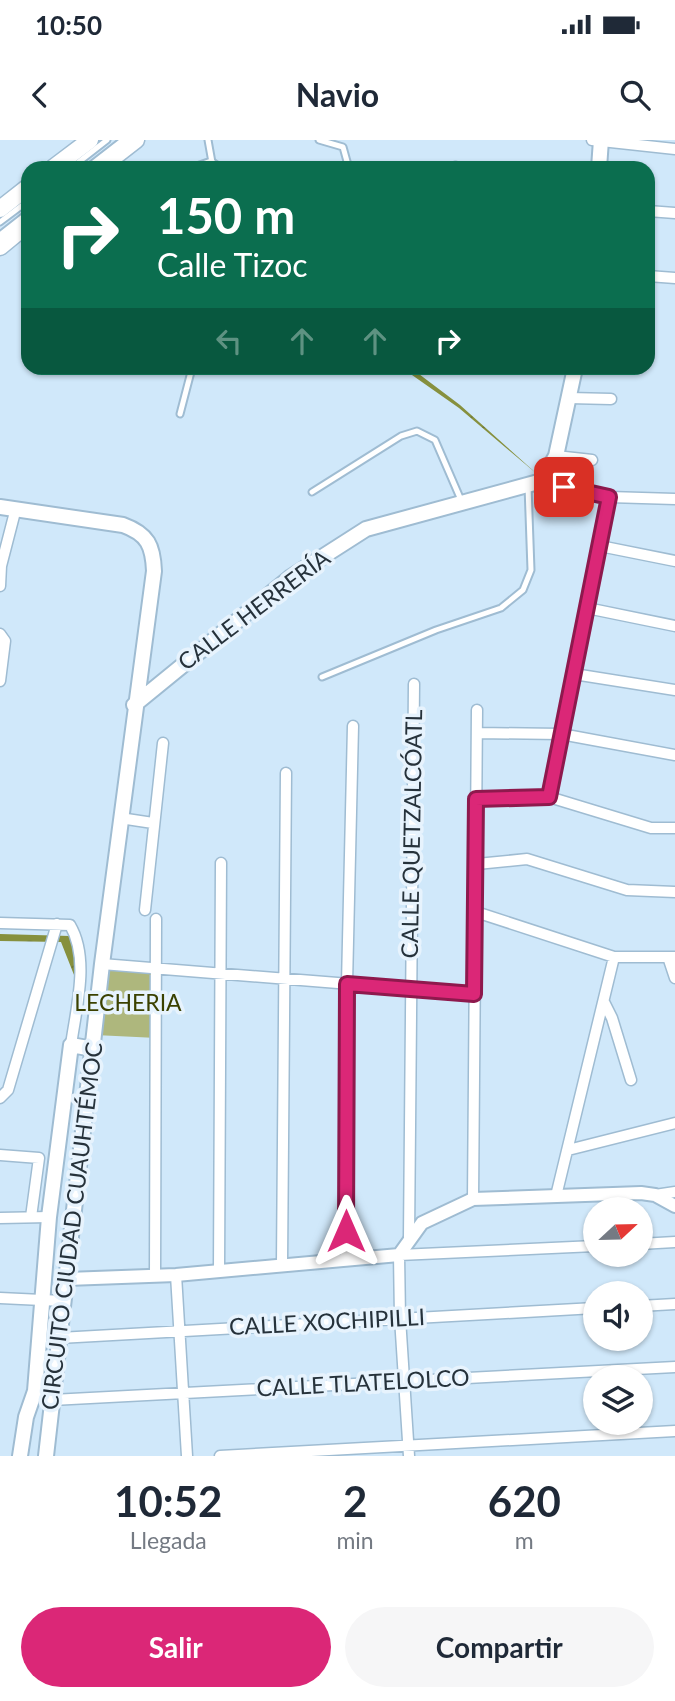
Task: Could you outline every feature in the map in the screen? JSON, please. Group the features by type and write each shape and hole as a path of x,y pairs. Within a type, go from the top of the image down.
{"main road":[{"path":"62,161 90,140"},
{"path":"109,161 136,140"},
{"path":"598,140 599,161"},
{"path":"0,209 21,192"},
{"path":"0,247 21,230"},
{"path":"535,484 556,456 574,375"},
{"name":"CALLE HERRERÍA","path":"134,705 291,577 366,528 535,484"},
{"path":"0,507 16,508"},
{"name":"CIRCUITO CIUDAD CUAUHTÉMOC","path":"16,508 123,525 142,533 153,552 153,572 102,964 46,1456"},
{"path":"20,1456 26,1417 35,1391 44,1300 43,1274 71,1045 93,1049"}],"street":[{"path":"598,140 675,149"},
{"path":"655,212 675,214"},
{"path":"655,277 675,278"},
{"path":"569,398 611,399"},
{"path":"556,456 592,460"},
{"path":"535,484 609,497 675,499"},
{"path":"549,797 609,497"},
{"path":"0,586 1,566 16,508"},
{"path":"600,546 675,562"},
{"path":"587,608 675,626"},
{"path":"0,635 5,641 0,681"},
{"path":"574,674 675,690"},
{"name":"CALLE QUETZALCÓATL","path":"410,1237 414,684"},
{"path":"473,1199 477,710"},
{"path":"346,1259 347,984 353,726"},
{"path":"477,733 561,734 675,755"},
{"path":"145,910 163,743"},
{"path":"282,1264 282,980 286,773"},
{"path":"476,799 549,797 651,828 675,828"},
{"path":"120,818 153,822"},
{"path":"477,864 527,859 627,890 675,892"},
{"path":"219,1269 221,863"},
{"path":"476,912 614,957 672,957 675,978"},
{"path":"156,919 156,1275"},
{"path":"0,923 55,934"},
{"path":"0,1098 8,1090 55,934 70,925 75,934 80,973 71,1045"},
{"path":"556,1196 614,957"},
{"path":"102,964 219,976 474,994"},
{"path":"604,1002 612,1018 631,1080"},
{"path":"568,1150 675,1123"},
{"path":"0,1155 39,1158 31,1217"},
{"path":"409,1456 400,1318 399,1255 422,1223 473,1199 641,1193 656,1195 675,1192"},
{"path":"656,1195 675,1206"},
{"path":"0,1218 49,1217"},
{"path":"653,1243 675,1242"},
{"path":"67,1279 176,1275 219,1269 399,1255 583,1247"},
{"path":"176,1275 187,1456"},
{"path":"0,1298 63,1301"},
{"path":"653,1305 675,1304"},
{"name":"CALLE XOCHIPILLI","path":"59,1338 583,1309"},
{"name":"CALLE TLATELOLCO","path":"52,1400 404,1379 675,1367"},
{"path":"220,1456 675,1431"}],"lane":[{"path":"80,161 107,140"},
{"path":"96,161 123,140"},
{"path":"208,140 211,161"},
{"path":"319,140 343,147 347,161"},
{"path":"0,222 21,206"},
{"path":"0,235 21,218"},
{"path":"180,414 190,375"},
{"path":"312,492 401,436 417,431 435,440 462,503"},
{"path":"322,677 436,630 501,608 523,590 531,570 535,484"}],"green space":[{"name":"LECHERIA","path":"104,967 156,970 157,1038 95,1035"}],"water":[{"path":"412,375 420,375 460,405 537,474 459,408"},
{"path":"0,934 70,936 79,973 76,980 61,942 0,941"}],"route":[{"path":"346,1231 347,984 474,994 476,799 549,797 609,497 564,487"}]}
